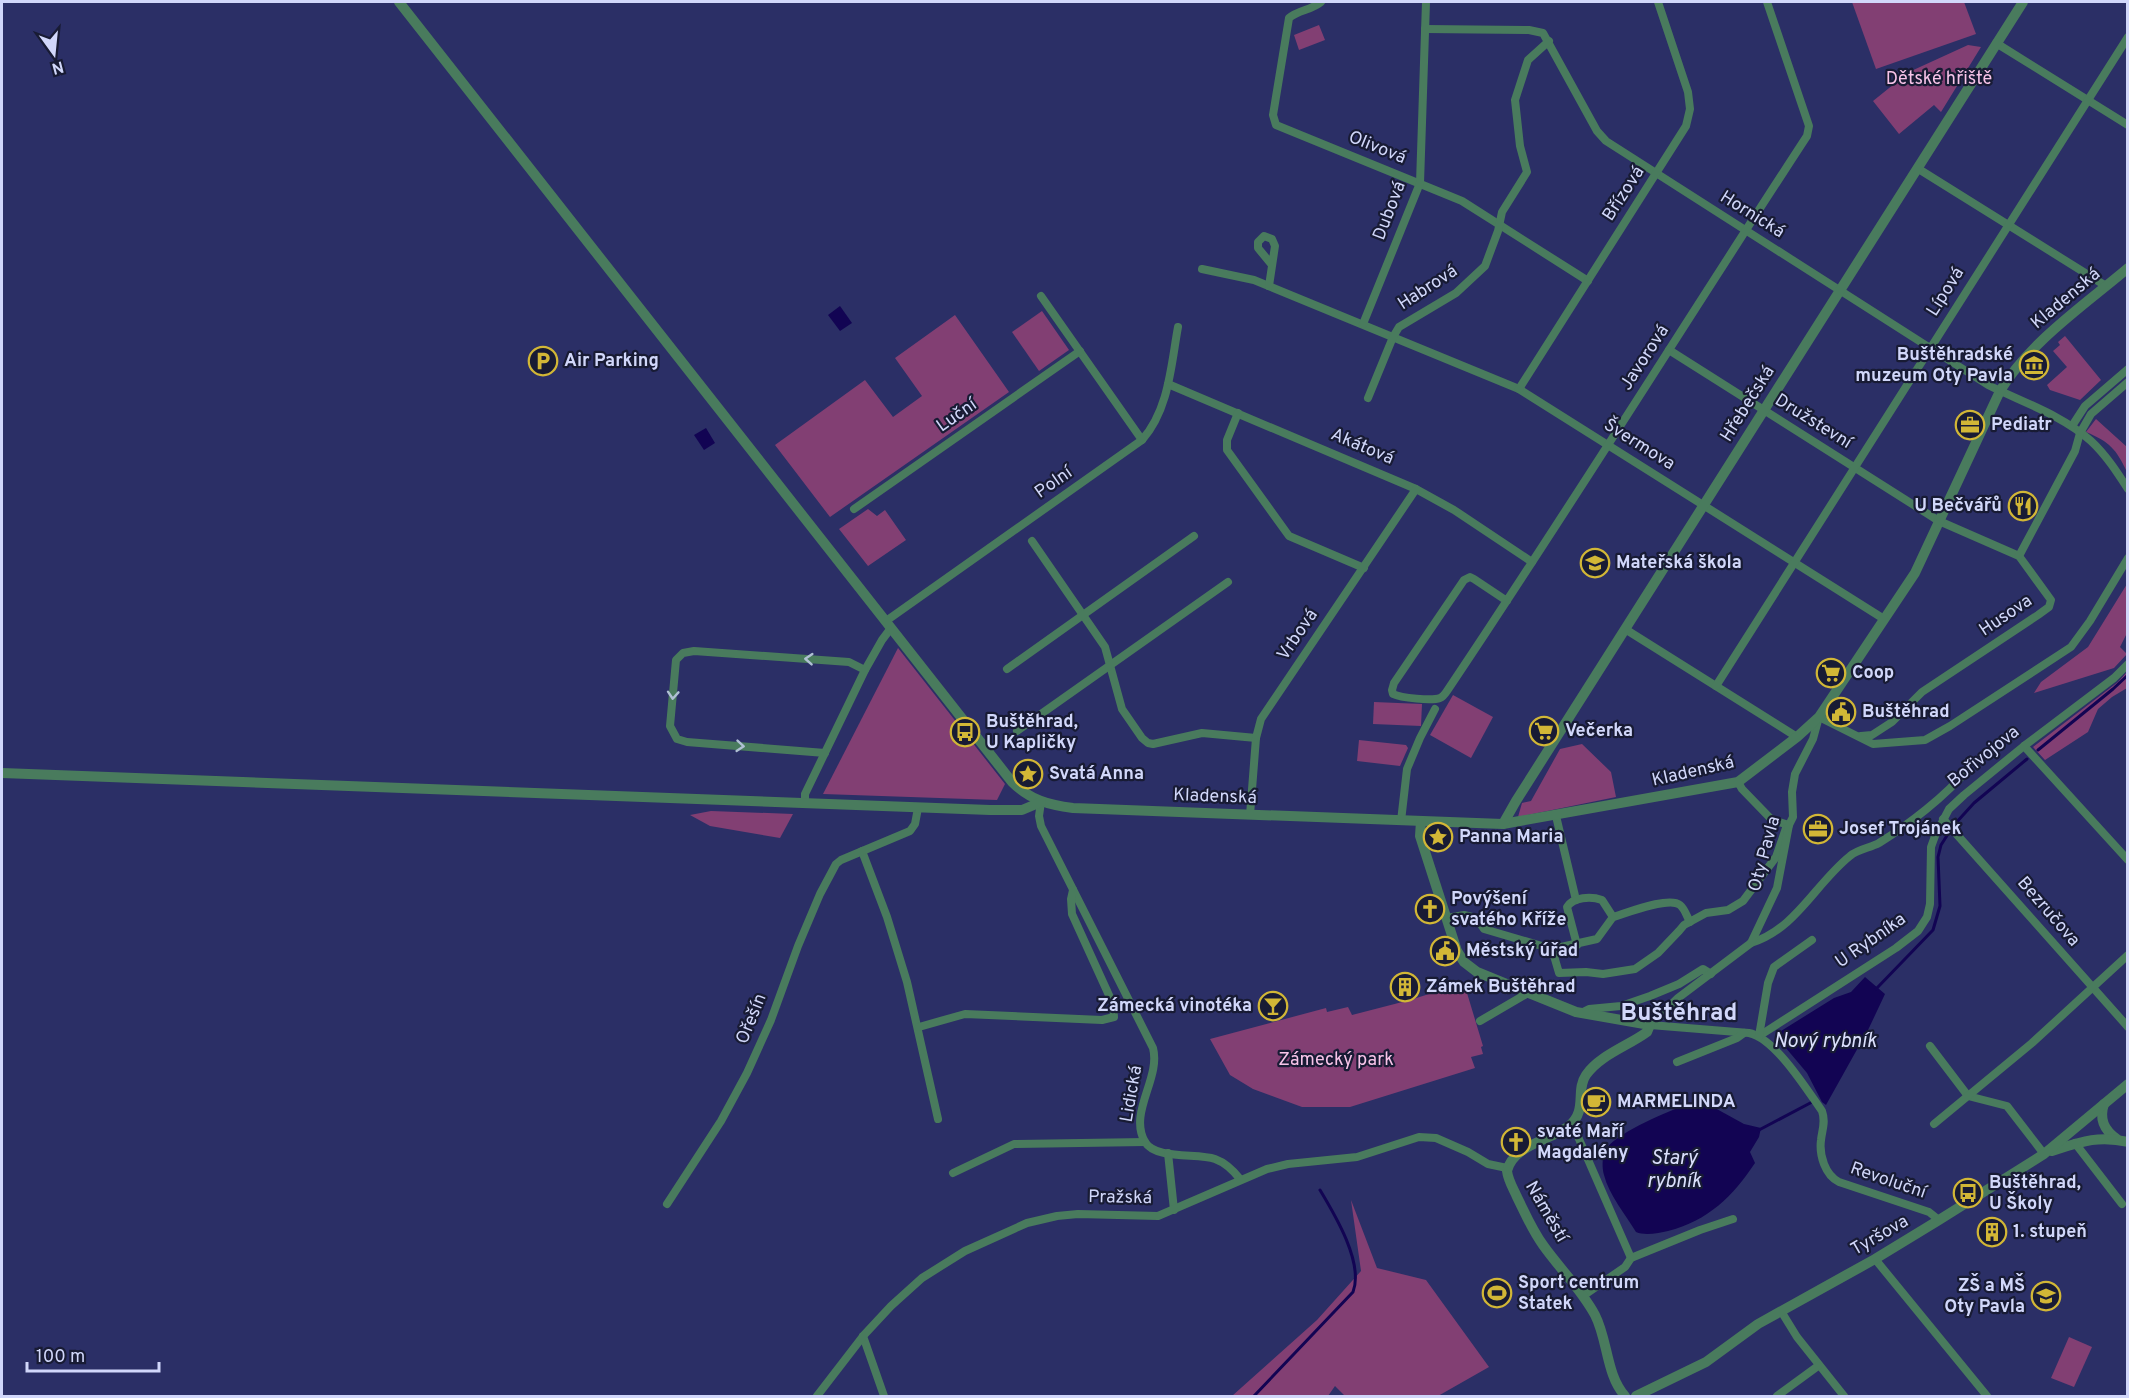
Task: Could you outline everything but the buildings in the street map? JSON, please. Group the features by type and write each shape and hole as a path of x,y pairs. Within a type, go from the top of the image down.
{"street":[{"path":"399,2 1012,782 1026,795 1041,802"},
{"name":"Olivová","path":"1321,2 1289,18 1273,115 1274,122 1280,127 1462,201 1588,281"},
{"name":"Dubová","path":"1363,324 1420,183 1426,2"},
{"name":"Břízová","path":"1519,389 1682,134 1690,109 1688,92 1658,2"},
{"name":"Javorová","path":"1507,601 1474,579 1464,579 1394,683 1392,690 1394,694 1400,697 1435,699 1444,696 1507,601 1608,445 1809,131 1767,2"},
{"name":"Hřebečská","path":"1503,824 2023,2"},
{"path":"1425,29 1540,31 1549,41"},
{"name":"Lípová","path":"1716,686 2127,38"},
{"name":"Hornická","path":"1549,41 1600,136 1610,144 2000,391 2072,426 2109,461 2127,489"},
{"name":"Habrová","path":"1393,337 1402,324 1456,293 1481,271 1487,261 1502,212 1527,172 1515,100 1528,60 1549,41"},
{"path":"1996,43 2127,125"},
{"path":"1917,168 2106,286"},
{"path":"1269,286 1272,265"},
{"name":"Kladenská","path":"1041,802 1073,808 1503,824 1738,782 1797,737 1819,717 1915,573 2000,391 2013,370 2030,351 2127,268"},
{"path":"1202,269 1247,278 1363,324"},
{"path":"1041,296 1142,440"},
{"name":"Švermova","path":"1363,324 1519,389 1884,619"},
{"name":"Polní","path":"889,625 1142,440 1157,416 1168,384 1178,327"},
{"path":"1368,398 1393,337"},
{"name":"Družstevní","path":"1669,350 1939,521"},
{"name":"Luční","path":"854,509 1080,351"},
{"path":"2072,426 2085,406 2127,369"},
{"path":"1939,521 2019,556 2075,452 2080,433 2091,414 2127,382"},
{"name":"Akátová","path":"1168,384 1416,489 1454,510 1532,562"},
{"path":"1238,413 1227,440 1227,450 1287,534 1364,568"},
{"name":"Vrbová","path":"1250,815 1257,738 1261,719 1416,489"},
{"path":"1007,669 1194,536"},
{"path":"1032,541 1106,650 1120,705 1142,738 1148,743 1202,733 1257,738"},
{"name":"Husova","path":"1860,736 1872,735 1892,722 1922,692 2049,607 2050,600 2019,556"},
{"path":"1819,717 1873,744 1922,742 2075,643 2127,558"},
{"path":"1017,731 1228,582"},
{"path":"805,803 806,794 825,753 889,625"},
{"path":"1625,629 1797,737"},
{"path":"825,753 681,741 674,736 670,726 675,664 679,656 688,652 849,662 865,670"},
{"name":"Bořivojova","path":"1750,943 1762,939 1789,922 1851,854 1878,844 1946,793 1954,803 2024,746 2114,678 2127,664"},
{"path":"1401,821 1407,769 1435,710"},
{"name":"Oty Pavla","path":"1650,1025 1678,998 1750,943 1777,888 1789,825 1793,817 1792,792 1795,774 1814,739 1819,717"},
{"path":"2024,746 2127,860"},
{"path":"1946,793 1968,769"},
{"path":"2,773 1017,811 1041,802"},
{"path":"1552,949 1559,973 1606,974 1639,967 1658,953 1689,922 1709,912 1733,909 1743,901 1776,857 1784,832 1789,825 1772,820 1738,782"},
{"name":"Lidická","path":"1041,802 1039,816 1041,826 1153,1048 1155,1059 1141,1121 1145,1142 1155,1150 1214,1159 1231,1168 1240,1179"},
{"name":"U Rybníka","path":"1758,1036 1896,948 1918,931 1929,911 1931,899 1931,847 1943,819 1954,803"},
{"name":"Ořešín","path":"667,1204 721,1121 747,1073 771,1020 798,946 832,871 838,862 910,831 915,824 918,807"},
{"path":"1556,816 1576,900"},
{"name":"Bezručova","path":"1943,819 2127,1027"},
{"path":"1421,821 1420,836 1457,951 1464,962 1477,972 1581,1013 1650,1025 1758,1036 1768,983 1774,967 1812,940"},
{"path":"862,851 892,933 919,1027 938,1119"},
{"name":"Lidická","path":"919,1027 965,1014 1102,1020 1114,1017 1113,1004 1072,914 1073,891"},
{"path":"1576,945 1567,907 1570,902 1600,898 1613,917"},
{"path":"1446,918 1464,915 1476,918 1484,929 1552,949 1596,939 1613,917 1649,906 1674,903 1682,907 1689,922"},
{"path":"1934,1124 2022,1052 2127,955"},
{"path":"1581,1013 1589,1009 1621,1006 1650,996 1679,984 1703,969 1710,974"},
{"path":"1480,1020 1528,993"},
{"path":"1507,1168 1511,1161 1524,1150 1563,1130 1572,1122 1579,1112 1582,1082 1589,1072 1604,1059 1647,1032 1650,1025"},
{"path":"1677,1062 1737,1038 1744,1033"},
{"name":"Revoluční","path":"1758,1036 1776,1051 1822,1111 1824,1118 1820,1142 1821,1152 1831,1176 1839,1182 1929,1212 1939,1220"},
{"path":"1930,1046 1968,1096 2007,1106 2044,1154 2075,1143 2102,1138 2122,1141"},
{"name":"Tyršova","path":"1636,1396 1706,1362 1749,1330 1875,1259 2044,1154 2127,1084"},
{"path":"2104,1104 2103,1125 2109,1133 2122,1141"},
{"path":"1572,1122 1632,1258"},
{"name":"Pražská","path":"817,1396 863,1336 891,1306 929,1273 965,1251 1014,1228 1043,1219 1078,1214 1152,1216 1174,1210 1240,1179 1279,1166 1357,1156 1426,1137 1439,1139 1488,1164 1507,1168"},
{"path":"953,1173 1018,1143 1145,1142"},
{"path":"2075,1143 2122,1204"},
{"path":"1168,1153 1174,1210"},
{"name":"Náměstí","path":"1507,1168 1507,1176 1537,1237 1583,1296 1601,1329 1615,1378 1625,1396"},
{"path":"1583,1296 1625,1267 1632,1258 1733,1219"},
{"path":"1875,1259 1987,1396"},
{"path":"1781,1311 1818,1366 1844,1396"},
{"path":"863,1336 884,1396"},
{"path":"1777,1396 1818,1366"}],"green space":[{"path":"1852,2 1964,2 1976,34 1876,69"},
{"path":"1319,25 1325,40 1299,50 1294,35"},
{"name":"Dětské hřiště","path":"1968,45 1981,47 1941,112 1934,105 1899,134 1873,101 1909,72"},
{"path":"1042,311 1069,350 1039,371 1012,332"},
{"path":"955,315 1009,392 830,517 775,445 865,380 893,417 922,396 895,358"},
{"path":"2065,336 2101,380 2080,400 2050,390 2047,385 2067,367 2053,351"},
{"path":"2096,419 2127,447 2127,472 2111,447 2086,432"},
{"path":"868,509 877,516 885,510 906,540 868,566 839,529"},
{"path":"2127,584 2127,633 2120,647 2127,654 2114,668 2034,693 2041,682 2088,647"},
{"path":"898,648 1005,784 997,800 823,794"},
{"path":"2127,672 2127,688 2098,709 2088,732 2045,760 2033,747 2118,682"},
{"path":"1453,695 1493,717 1471,758 1430,735"},
{"path":"1374,702 1422,704 1421,726 1373,724"},
{"path":"1359,740 1406,745 1408,748 1400,766 1357,761"},
{"path":"1582,744 1611,772 1616,797 1518,817 1522,803 1531,801 1560,749"},
{"path":"711,811 793,814 780,838 710,826 690,815"},
{"name":"Zámecký park","path":"1464,983 1483,1046 1481,1047 1483,1054 1471,1057 1475,1068 1350,1107 1302,1107 1253,1089 1230,1075 1210,1039 1326,1008 1327,1012 1348,1007 1352,1015"},
{"path":"1351,1200 1377,1268 1426,1280 1489,1367 1438,1396 1345,1396 1335,1386 1328,1396 1232,1396 1317,1320 1361,1271"},
{"path":"2069,1337 2092,1347 2074,1387 2051,1378"}],"water":[{"path":"840,306 852,323 840,331 828,315"},
{"path":"706,428 715,443 704,450 694,435"},
{"name":"Nový rybník","path":"1865,977 1885,994 1869,1028 1826,1105 1822,1102 1807,1073 1780,1041 1781,1031 1834,998 1851,992"},
{"name":"Starý rybník","path":"1704,1102 1744,1124 1761,1128 1759,1137 1750,1152 1755,1163 1738,1186 1718,1206 1695,1221 1660,1233 1636,1232 1606,1182 1603,1172 1605,1151 1617,1138 1652,1119 1681,1107"}],"waterway":[{"path":"2038,750 2128,675"},
{"path":"1954,825 1974,803 2027,759"},
{"path":"1876,989 1933,930 1940,906 1938,857 1941,845 1948,834"},
{"path":"1759,1130 1814,1101"},
{"path":"1254,1396 1353,1292 1355,1267 1351,1254 1340,1226 1320,1190"}],"place":[{"name":"Air Parking","path":"543,361"},
{"name":"Buštěhradské muzeum Oty Pavla","path":"2034,365"},
{"name":"Pediatr","path":"1970,425"},
{"name":"U Bečvářů","path":"2023,506"},
{"name":"Mateřská škola","path":"1595,563"},
{"name":"Coop","path":"1831,673"},
{"name":"Buštěhrad","path":"1841,712"},
{"name":"Večerka","path":"1544,731"},
{"name":"Buštěhrad, U Kapličky","path":"965,732"},
{"name":"Svatá Anna","path":"1028,774"},
{"name":"Josef Trojánek","path":"1818,829"},
{"name":"Panna Maria","path":"1438,837"},
{"name":"Povýšení svatého Kříže","path":"1430,909"},
{"name":"Městský úřad","path":"1445,951"},
{"name":"Zámek Buštěhrad","path":"1405,987"},
{"name":"Zámecká vinotéka","path":"1273,1006"},
{"name":"MARMELINDA","path":"1596,1102"},
{"name":"svaté Maří Magdalény","path":"1516,1142"},
{"name":"Buštěhrad, U Školy","path":"1968,1193"},
{"name":"1. stupeň","path":"1992,1232"},
{"name":"Sport centrum Statek","path":"1497,1293"},
{"name":"ZŠ a MŠ Oty Pavla","path":"2046,1296"}],"district":[{"name":"Buštěhrad","path":"1679,1014"}]}
